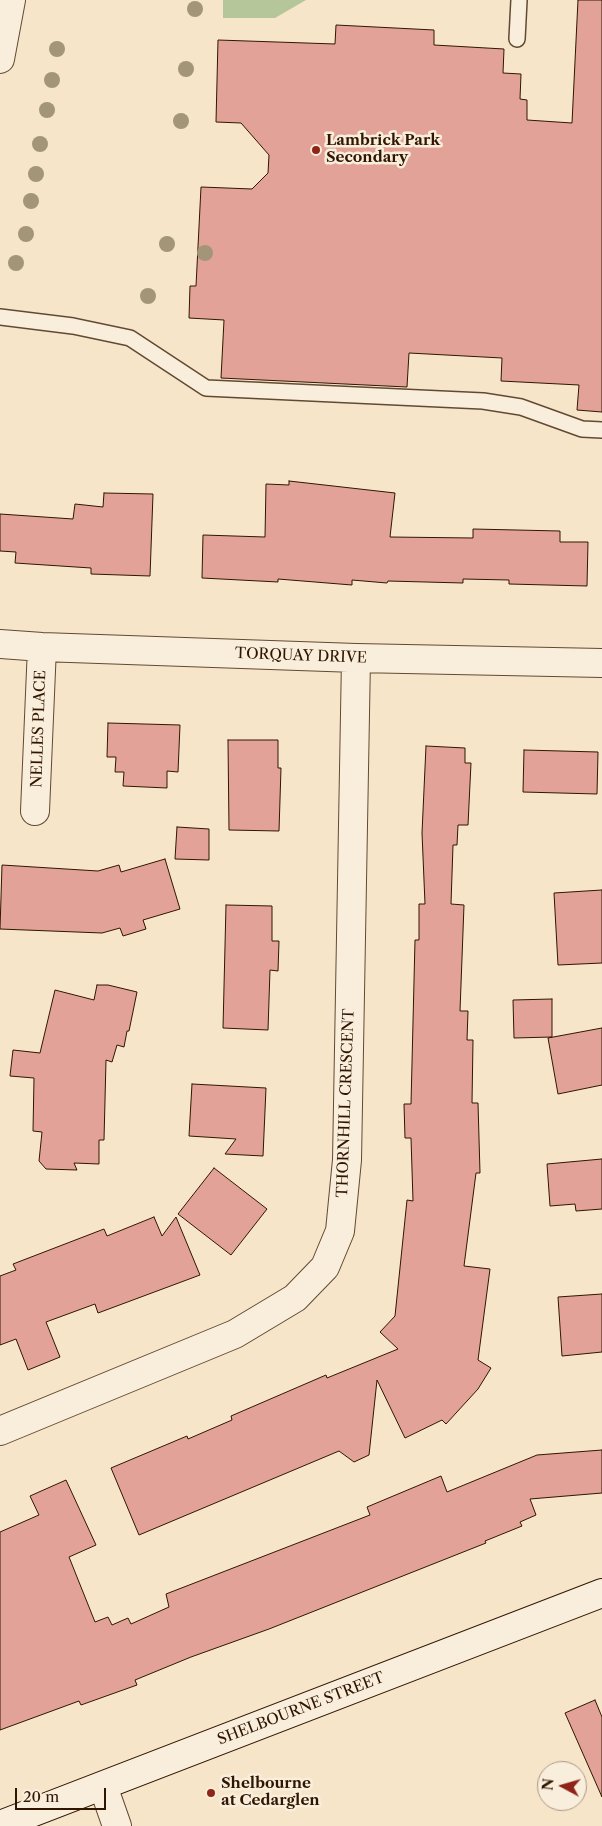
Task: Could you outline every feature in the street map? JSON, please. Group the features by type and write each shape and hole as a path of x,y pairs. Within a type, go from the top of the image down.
{"street":[{"path":"0,59 11,0"},
{"name":"TORQUAY DRIVE","path":"0,644 356,658 602,663"},
{"name":"NELLES PLACE","path":"35,811 42,647"},
{"name":"THORNHILL CRESCENT","path":"0,1431 235,1334 294,1298 325,1267 340,1231 347,1160 356,658"},
{"name":"SHELBOURNE STREET","path":"0,1825 602,1593"},
{"path":"103,1786 117,1826"}],"lane":[{"path":"517,39 519,0"},
{"path":"0,317 73,326 130,338 206,388 483,401 521,407 582,429 602,430"}],"green space":[{"path":"223,0 306,0 275,18 223,18"}],"building":[{"path":"578,0 602,0 602,412 577,410 579,385 501,381 502,358 409,353 407,387 221,378 224,320 189,318 190,286 196,286 201,187 252,189 268,173 269,155 241,123 216,122 218,40 335,44 336,25 434,30 434,45 504,49 503,73 521,74 520,99 527,100 527,120 572,123"},
{"path":"289,481 395,493 390,537 473,538 473,529 560,531 560,542 588,542 587,586 509,584 509,580 463,579 463,583 388,581 387,583 352,580 352,585 278,579 278,582 202,578 203,535 265,537 266,484 289,485"},
{"path":"104,493 153,494 150,576 91,574 91,568 15,563 16,552 0,551 0,514 73,519 75,504 103,507"},
{"path":"108,723 180,725 178,772 167,771 167,788 123,786 124,772 115,772 116,757 107,757"},
{"path":"228,740 278,740 278,768 281,768 279,831 229,830"},
{"path":"426,746 465,748 465,763 471,763 468,825 458,825 457,845 453,845 451,904 464,905 460,1011 468,1011 467,1040 473,1040 472,1103 478,1103 480,1173 476,1173 464,1266 490,1269 478,1360 491,1368 478,1389 446,1424 442,1420 405,1438 377,1380 369,1455 354,1462 339,1451 139,1535 111,1468 187,1436 188,1439 232,1420 231,1416 326,1375 327,1378 398,1349 380,1332 395,1316 407,1200 413,1201 411,1138 405,1138 404,1104 411,1104 415,940 419,940 419,904 425,904 422,833"},
{"path":"524,750 598,752 597,794 523,792"},
{"path":"177,827 209,829 209,860 175,859"},
{"path":"165,859 180,909 143,920 146,929 123,936 120,928 102,933 0,929 2,865 98,871 119,865 121,872"},
{"path":"602,890 602,963 558,965 554,893"},
{"path":"226,905 272,906 272,941 279,941 278,971 270,970 268,1030 223,1028"},
{"path":"97,985 108,985 137,992 124,1047 117,1045 112,1062 106,1060 104,1140 99,1140 99,1164 74,1163 77,1170 46,1169 39,1161 42,1132 33,1131 34,1078 10,1076 13,1050 40,1053 55,990 94,1000"},
{"path":"552,999 552,1037 514,1038 513,1000"},
{"path":"602,1028 602,1085 558,1094 548,1038"},
{"path":"192,1084 266,1088 263,1156 225,1154 236,1139 189,1136"},
{"path":"602,1159 602,1209 576,1211 575,1204 550,1206 547,1164"},
{"path":"214,1168 267,1209 231,1255 178,1214"},
{"path":"154,1217 162,1236 176,1217 200,1275 98,1313 95,1304 46,1322 60,1357 28,1370 16,1339 0,1345 0,1276 16,1270 13,1264 104,1229 107,1236"},
{"path":"602,1294 602,1352 562,1356 558,1297"},
{"path":"602,1450 602,1493 530,1499 536,1515 520,1522 522,1526 485,1541 486,1543 269,1629 191,1657 135,1680 137,1685 81,1705 79,1701 0,1730 0,1532 39,1515 30,1496 66,1480 96,1545 69,1557 95,1622 108,1617 112,1625 128,1618 131,1624 169,1607 166,1594 370,1515 367,1507 441,1476 447,1492 537,1455"},
{"path":"595,1700 602,1717 602,1797 587,1761 565,1713"}],"place":[{"name":"Lambrick Park Secondary","path":"316,150"},
{"name":"Shelbourne at Cedarglen","path":"211,1793"}]}
